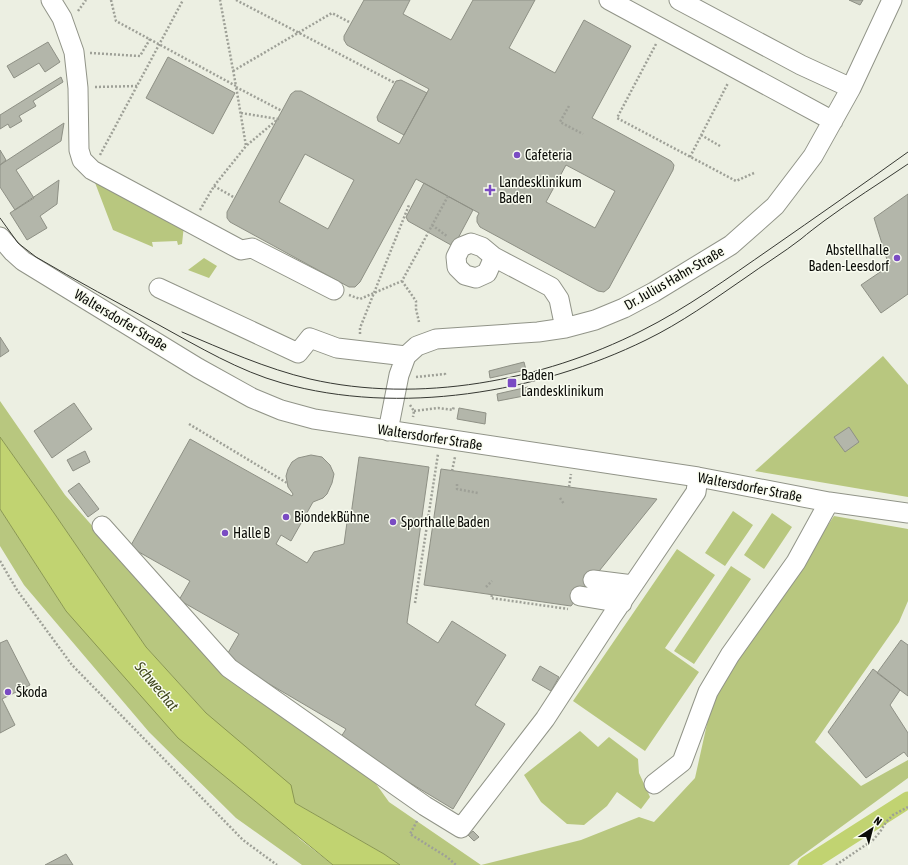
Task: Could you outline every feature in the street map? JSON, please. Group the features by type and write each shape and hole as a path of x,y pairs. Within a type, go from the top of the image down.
{"street":[{"path":"51,0 62,18 74,52 78,88 79,150 82,160 92,170 241,250 252,248 334,290"},
{"path":"608,0 832,121"},
{"path":"679,0 801,65 850,88"},
{"name":"Dr. Julius Hahn-Straße","path":"406,356 418,346 436,339 538,332 565,328 596,320 624,308 654,292 731,245 775,206 813,156 850,88 892,0"},
{"name":"Waltersdorfer Straße","path":"0,237 23,261 198,368 252,398 281,410 314,419 698,477 829,502 908,513"},
{"path":"494,257 551,287 559,299 565,328"},
{"path":"159,288 298,353 310,338 337,348 406,356 399,375 388,431"},
{"path":"102,526 229,668 426,806 461,828 545,719 696,492 698,477"},
{"path":"654,784 682,762 708,692 730,655 796,562 829,502"},
{"path":"593,580 633,586"},
{"path":"577,603 622,603"}],"path":[{"path":"78,12 86,0"},
{"path":"111,0 116,21 282,111"},
{"path":"92,170 183,0"},
{"path":"220,0 246,146"},
{"path":"236,0 395,83"},
{"path":"233,71 332,13 351,24"},
{"path":"664,30 617,118 736,181 754,173"},
{"path":"83,52 140,56 150,39"},
{"path":"690,156 736,69"},
{"path":"78,88 137,86"},
{"path":"569,106 560,122 583,134"},
{"path":"191,224 214,186 246,146 278,119 241,113"},
{"path":"701,135 720,146"},
{"path":"214,186 235,198"},
{"path":"334,290 360,299 402,281 448,196"},
{"path":"360,351 360,328 409,205"},
{"path":"402,281 416,301 419,322"},
{"path":"414,377 445,374 445,376"},
{"path":"414,411 438,408 453,410 454,406"},
{"path":"189,424 287,483"},
{"path":"415,603 438,454"},
{"path":"452,471 455,456"},
{"path":"569,487 571,474"},
{"path":"457,484 457,489 478,493"},
{"path":"560,498 564,504"},
{"path":"0,561 17,590 72,665 243,840 277,865"},
{"path":"486,587 492,582"},
{"path":"492,595 491,598 577,603"},
{"path":"426,806 410,834 447,857 456,865"},
{"path":"836,865 873,840 893,815 908,807"}],"shaded area":[{"path":"94,180 184,225 182,244 178,245 177,241 152,242 153,247 113,230"},
{"path":"204,258 217,266 209,278 188,270"},
{"path":"883,356 908,385 908,497 755,471"},
{"path":"0,401 65,495 224,675 364,767 389,802 481,865 400,865 384,854 295,803 206,713 146,647 0,437"},
{"path":"0,509 66,611 301,840 333,865 302,865 236,818 149,732 24,585 0,546"},
{"path":"733,511 753,525 725,566 705,553"},
{"path":"772,513 792,527 764,569 744,555"},
{"path":"834,516 908,529 908,601 899,622 815,742 861,786 908,760 908,778 789,865 481,865 581,840 639,817 654,822 695,778 713,697"},
{"path":"677,549 715,575 665,648 699,672 645,751 573,701"},
{"path":"731,566 751,579 694,664 674,651"},
{"path":"580,731 598,747 609,737 638,759 639,773 650,797 641,809 617,792 607,806 584,825 567,824 541,802 524,775"}],"water":[{"name":"Schwechat","path":"0,437 146,647 206,713 291,785 295,803 384,854 400,865 333,865 178,738 66,611 0,509"}],"building":[{"name":"Landesklinikum Baden","path":"364,0 410,0 403,14 451,40 473,0 535,0 509,48 555,73 584,20 631,46 592,118 671,161 674,165 673,170 609,288 604,292 598,291 480,227 477,222 479,213 416,179 360,282 355,287 349,287 230,222 227,218 227,212 291,94 295,91 301,91 399,144 429,89 347,45 344,40 344,36","holes":["305,154 354,180 328,229 279,202","566,165 615,191 595,228 546,202"]},
{"path":"849,0 863,0 860,5"},
{"path":"48,42 60,62 45,72 39,63 14,78 7,66"},
{"path":"168,57 235,93 213,134 146,98"},
{"path":"61,77 63,82 33,101 36,106 19,116 22,121 10,128 8,124 0,129 0,115"},
{"path":"401,80 427,93 404,135 378,121 377,117 396,81"},
{"path":"64,123 61,141 16,170 34,198 15,210 0,187 0,165"},
{"path":"0,150 6,160 0,165"},
{"path":"59,180 57,204 40,216 47,228 27,240 10,213"},
{"path":"424,183 473,210 456,242 451,245 408,221 406,217"},
{"name":"Abstellhalle Baden-Leesdorf","path":"908,194 908,294 881,313 861,285 889,266 874,218"},
{"path":"0,337 9,351 0,357"},
{"path":"524,362 526,370 490,378 489,371"},
{"path":"528,387 529,395 498,401 497,394"},
{"path":"74,403 92,429 52,458 34,431"},
{"path":"459,408 486,413 485,424 457,419"},
{"path":"849,427 859,442 845,452 834,437"},
{"path":"190,439 292,496 293,494 288,487 286,476 292,462 298,458 311,455 322,457 330,465 334,474 327,494 323,498 313,502 291,541 281,535 276,544 307,563 314,552 344,544 348,515 351,515 359,457 429,467 407,623 438,643 452,621 506,655 475,705 505,724 453,809 339,740 346,729 225,658 239,634 179,600 190,581 130,547"},
{"path":"85,451 90,462 73,471 67,460"},
{"path":"441,469 657,499 571,606 424,585"},
{"path":"79,483 99,509 88,517 68,491"},
{"name":"Škoda","path":"7,640 30,685 2,699 15,725 0,733 0,643"},
{"path":"901,640 908,645 908,696 877,673"},
{"path":"540,666 559,677 551,691 532,680"},
{"path":"873,669 900,690 890,705 908,733 908,757 904,752 866,778 828,732"},
{"path":"473,831 479,837 474,841 468,835"},
{"path":"66,854 73,865 45,865"}],"waterway":[{"path":"806,865 908,800"}],"tram line":[{"path":"182,332 277,370 310,379 351,386 394,389 437,388 479,383 522,375 563,363 603,348 641,331 675,313 739,271 908,152"},
{"path":"0,218 18,243 36,257 204,350 250,372 282,383 327,393 373,398 420,398 467,394 514,386 560,374 604,358 646,340 709,303 787,249 845,206 908,164"}],"place":[{"name":"Cafeteria","path":"517,155"},
{"name":"Landesklinikum Baden","path":"490,190"},
{"name":"Abstellhalle Baden-Leesdorf","path":"897,258"},
{"name":"Baden Landesklinikum","path":"512,383"},
{"name":"BiondekBühne","path":"286,517"},
{"name":"Sporthalle Baden","path":"393,522"},
{"name":"Halle B","path":"225,533"},
{"name":"Škoda","path":"8,692"}]}
